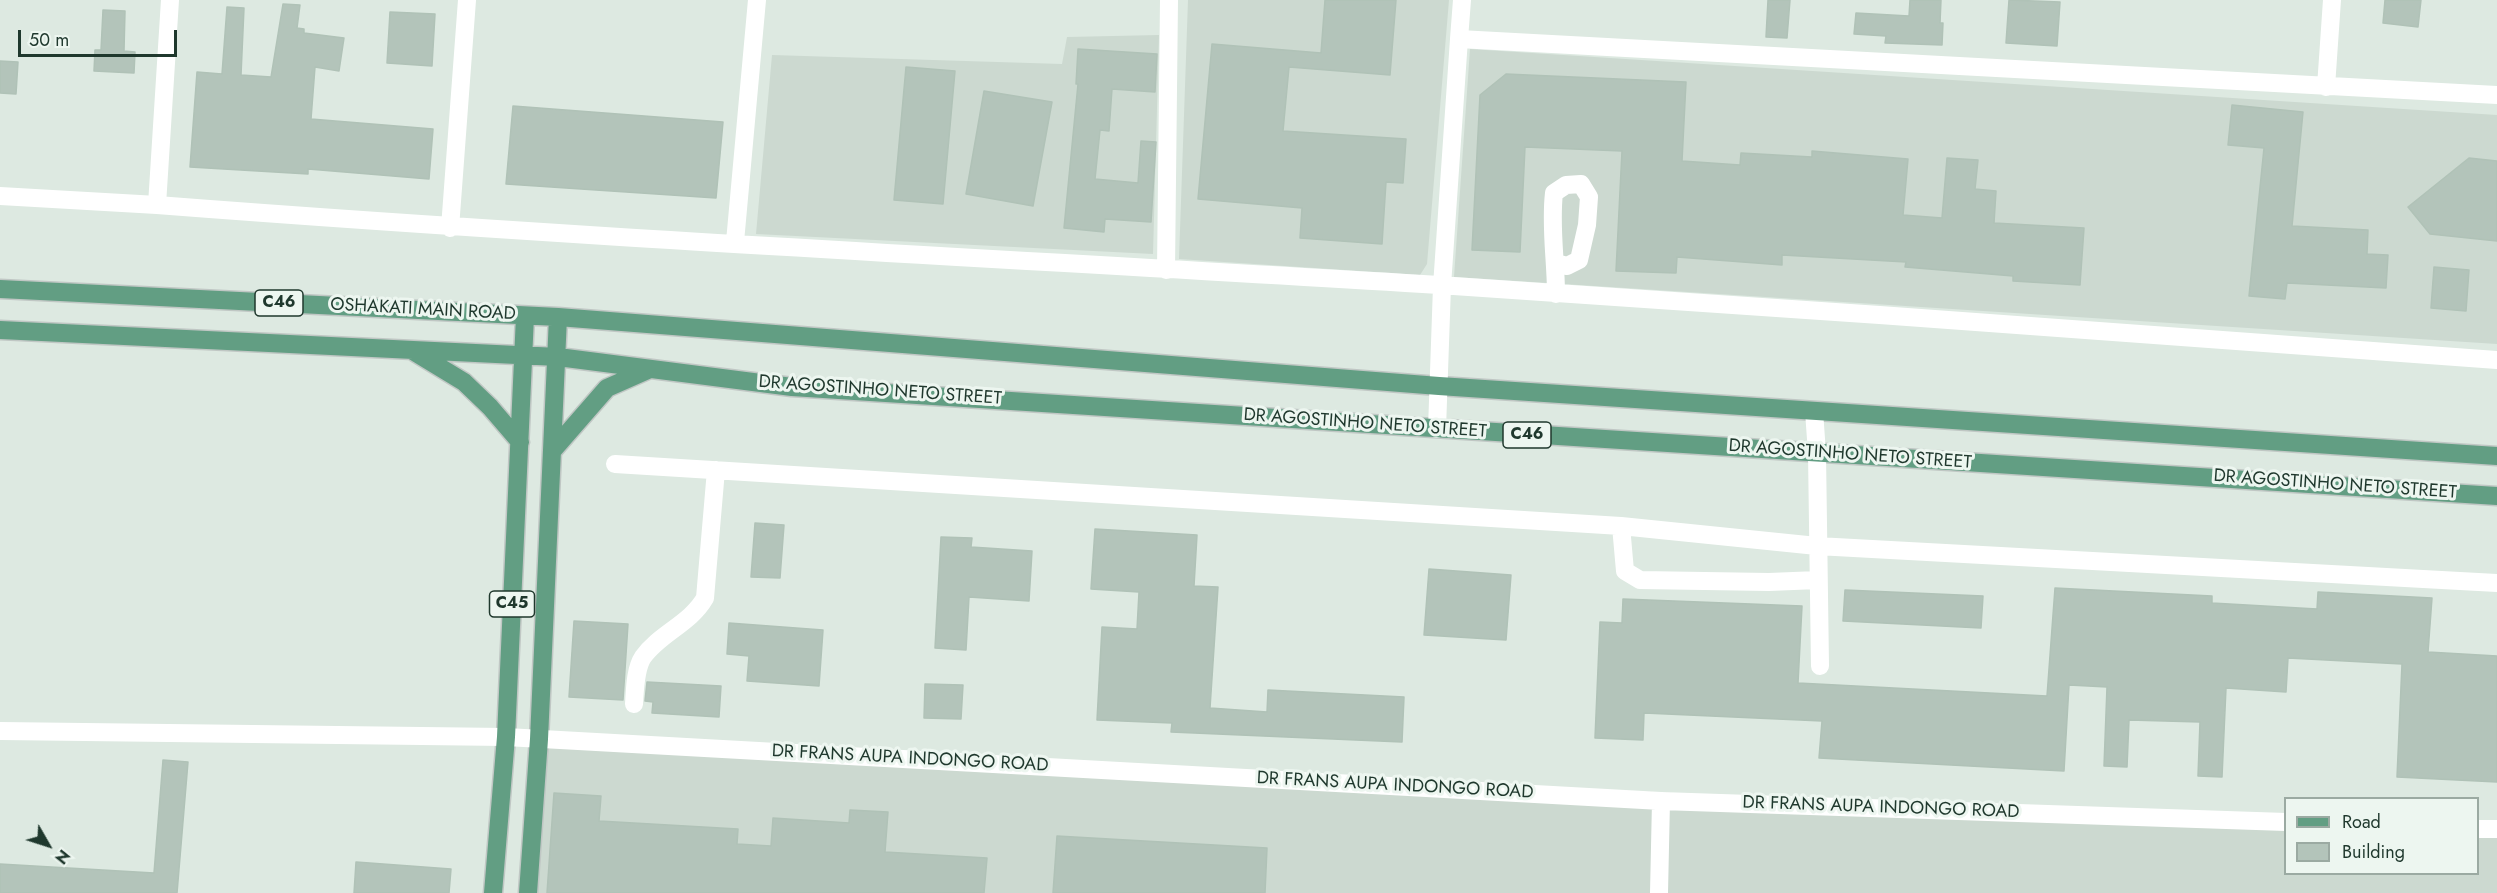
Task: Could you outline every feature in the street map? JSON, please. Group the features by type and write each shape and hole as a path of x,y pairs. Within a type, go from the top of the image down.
{"main road":[{"name":"OSHAKATI MAIN ROAD","path":"0,289 558,317"},
{"name":"C45","path":"493,893 506,737 525,316"},
{"name":"C46","path":"558,317 1439,386 2497,456"},
{"name":"C45","path":"528,893 539,739 558,317"},
{"name":"C46","path":"0,330 558,357"},
{"path":"410,350 464,382 490,407 520,442"},
{"name":"DR AGOSTINHO NETO STREET","path":"558,357 792,387 2497,496"},
{"path":"553,450 607,388 651,369"}],"street":[{"path":"158,206 170,0"},
{"path":"450,228 467,0"},
{"path":"735,242 757,0"},
{"path":"1166,270 1169,0"},
{"path":"1437,429 1442,286 1462,0"},
{"path":"2326,87 2332,0"},
{"path":"1459,39 2497,95"},
{"path":"0,196 450,228 735,242 1442,286 2497,360"},
{"path":"1556,263 1556,294"},
{"path":"1814,411 1817,453 1820,666"},
{"path":"615,464 1621,526 1817,546 2497,583"},
{"path":"634,704 635,684 642,658 698,611 705,598 716,470"},
{"path":"1621,526 1625,571 1640,580 1769,582 1818,580"},
{"name":"DR FRANS AUPA INDONGO ROAD","path":"0,731 506,737 1662,801 2284,822"},
{"path":"1659,893 1662,801"},
{"path":"2479,829 2497,829"}],"shaded area":[{"path":"1188,0 1449,0 1427,264 1420,275 1179,259"},
{"path":"1159,35 1153,254 756,234 772,55 1062,64 1067,37"},
{"path":"1470,49 2497,115 2497,344 1454,277"},
{"path":"539,739 2284,822 2284,875 2479,875 2479,829 2497,829 2497,893 528,893"}],"building":[{"path":"1325,0 1396,0 1390,75 1289,67 1283,131 1406,139 1403,183 1386,182 1382,244 1300,238 1302,208 1198,199 1212,44 1321,53"},
{"path":"1768,0 1790,0 1787,38 1766,37"},
{"path":"1910,0 1941,0 1942,45 1885,43 1886,36 1854,34 1856,13 1909,16"},
{"path":"2009,0 2060,2 2057,46 2006,43"},
{"path":"2385,0 2421,0 2418,27 2383,23"},
{"path":"283,4 300,5 297,28 304,29 304,33 344,38 339,71 315,67 311,119 433,129 429,179 308,169 308,174 190,167 197,72 222,74 227,7 244,8 241,75 271,77"},
{"path":"103,10 125,11 124,51 135,52 134,73 94,71 95,50 101,50"},
{"path":"390,12 435,14 432,66 387,63"},
{"path":"1078,49 1157,54 1155,92 1112,89 1109,131 1100,130 1095,179 1138,183 1141,141 1156,142 1151,222 1105,219 1104,232 1064,228 1078,84 1076,84"},
{"path":"0,61 18,62 16,94 0,93"},
{"path":"906,67 955,71 943,204 894,200"},
{"path":"1506,74 1686,82 1682,161 1740,165 1741,153 1812,157 1812,151 1908,159 1903,215 1942,218 1947,158 1978,160 1975,189 1996,191 1994,223 2084,228 2080,285 2013,281 2013,276 1905,267 1906,262 1782,255 1782,265 1677,257 1676,273 1616,271 1622,151 1525,147 1520,252 1472,250 1480,95"},
{"path":"984,91 1052,102 1033,206 966,194"},
{"path":"2232,105 2303,112 2292,226 2368,230 2367,254 2388,255 2386,288 2287,283 2285,299 2249,296 2264,148 2228,145"},
{"path":"513,106 723,122 716,198 506,184"},
{"path":"2469,158 2497,161 2497,241 2430,234 2408,207"},
{"path":"2434,267 2469,270 2466,311 2431,308"},
{"path":"755,523 784,525 780,578 751,577"},
{"path":"1095,529 1197,535 1194,586 1218,587 1210,708 1267,712 1268,690 1404,697 1402,742 1171,732 1172,723 1097,720 1102,627 1137,629 1139,592 1091,589"},
{"path":"941,537 972,538 971,547 1032,551 1029,601 969,597 966,650 935,648"},
{"path":"1429,569 1511,575 1506,640 1424,635"},
{"path":"2055,588 2212,596 2212,603 2317,609 2318,592 2432,598 2428,652 2497,656 2497,782 2397,777 2402,664 2288,658 2286,692 2226,688 2222,777 2198,776 2200,722 2129,720 2127,767 2104,766 2107,687 2069,685 2064,771 1819,758 1822,721 1644,713 1643,740 1595,738 1600,622 1622,623 1623,599 1802,606 1798,683 2047,696"},
{"path":"1845,590 1983,596 1981,628 1843,621"},
{"path":"574,621 628,624 623,700 569,697"},
{"path":"729,623 823,630 819,686 747,681 749,656 727,654"},
{"path":"647,682 721,686 719,717 652,713 653,702 645,701"},
{"path":"925,684 963,685 961,719 924,718"},
{"path":"163,760 188,762 177,893 0,893 0,864 154,873"},
{"path":"554,793 601,796 599,821 738,829 737,844 771,846 773,818 849,823 850,810 888,812 885,852 987,858 984,893 547,893"},
{"path":"1057,836 1267,848 1265,893 1053,893"},
{"path":"356,862 451,869 449,893 354,893"}]}
